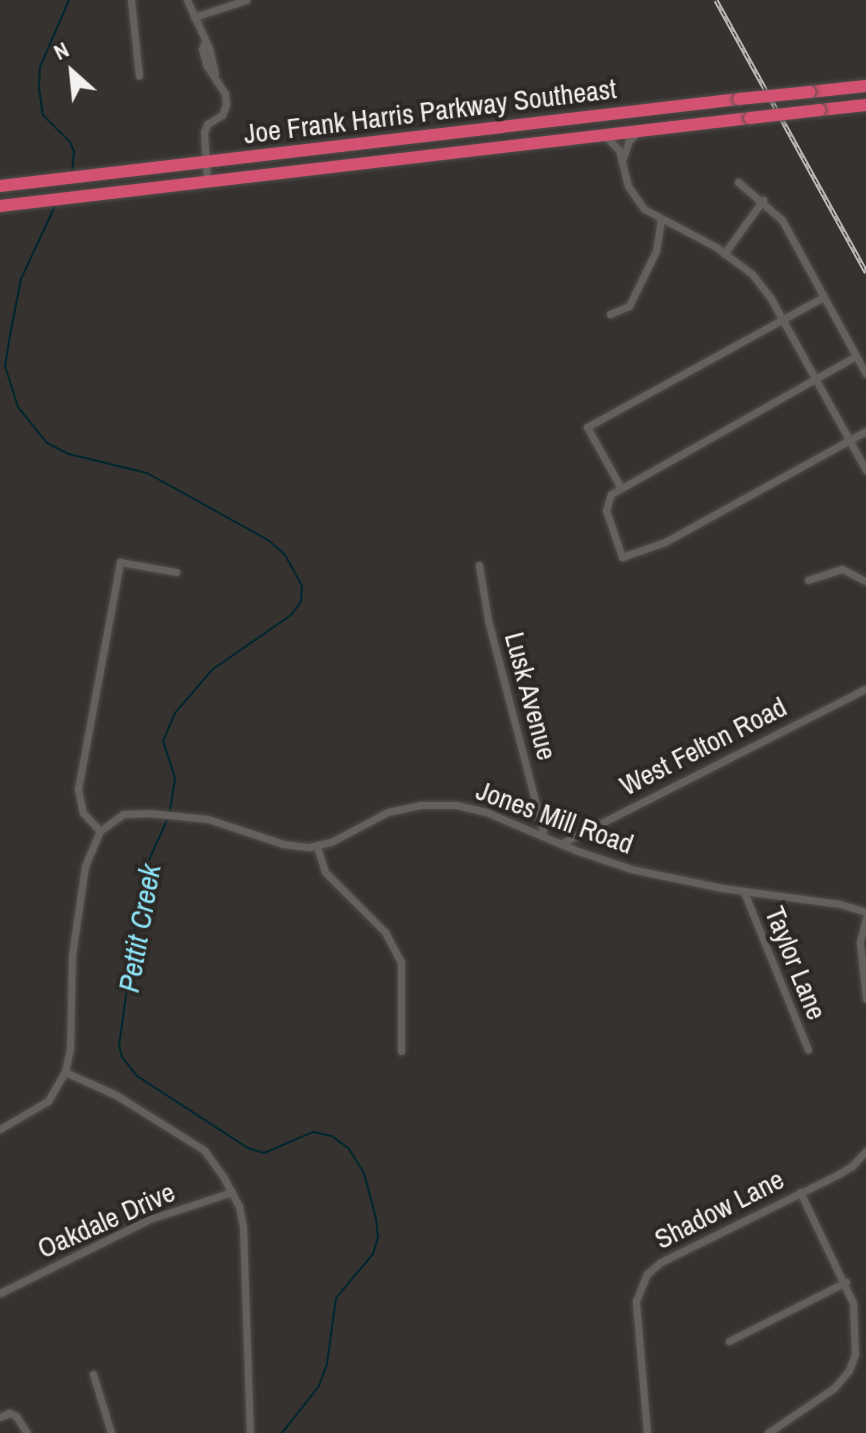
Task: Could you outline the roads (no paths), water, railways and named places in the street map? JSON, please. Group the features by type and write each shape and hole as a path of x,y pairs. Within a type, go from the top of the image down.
{"highway":[{"name":"Joe Frank Harris Parkway Southeast","path":"0,186 864,85"},
{"name":"Joe Frank Harris Parkway Southeast","path":"0,206 865,105"}],"street":[{"path":"131,0 139,76"},
{"path":"187,0 204,44 202,49 207,66 215,73 225,94 226,105 222,115 207,124 207,181"},
{"path":"194,17 245,0"},
{"path":"623,160 626,145 639,131"},
{"path":"602,135 617,146 634,197 661,220 724,254 752,274 783,319 866,470"},
{"path":"738,182 763,200 782,220 866,374"},
{"path":"724,254 763,200"},
{"path":"610,314 629,306 656,251 661,220"},
{"path":"621,488 587,427 823,297"},
{"path":"856,356 611,494 605,505 622,557 665,542 866,431"},
{"path":"100,831 83,813 78,789 120,562 176,572"},
{"name":"Lusk Avenue","path":"479,565 488,620 542,836"},
{"path":"808,580 842,569 866,581"},
{"name":"West Felton Road","path":"560,844 866,689"},
{"name":"Jones Mill Road","path":"317,847 384,814 428,804 471,807 631,869 744,892 840,904 866,915"},
{"path":"0,1129 48,1101 65,1072 79,899 89,854 100,831 123,814 182,815 218,821 290,845 317,847 325,872 385,932 401,962 401,1051"},
{"name":"Taylor Lane","path":"744,892 808,1050"},
{"path":"866,915 860,942 866,999"},
{"path":"65,1072 116,1095 204,1150 232,1192 241,1213 245,1243 250,1433"},
{"name":"Shadow Lane","path":"647,1433 636,1301 642,1282 661,1262 852,1166 866,1151"},
{"name":"Oakdale Drive","path":"0,1293 150,1219 232,1192"},
{"path":"768,1433 834,1388 849,1370 855,1354 853,1303 846,1282 800,1192"},
{"path":"729,1341 846,1282"},
{"path":"93,1374 111,1433"},
{"path":"0,1417 13,1414 27,1433"}],"waterway":[{"name":"Pettit Creek","path":"69,0 40,67 39,88 43,115 70,142 74,152 72,171"},
{"name":"Pettit Creek","path":"55,206 21,279 10,335 5,366 18,407 47,443 69,454 147,473 268,540 285,555 302,586 301,602 291,615 212,670 175,713 163,741 175,779 170,812"},
{"name":"Pettit Creek","path":"168,818 143,873 119,1045 122,1057 137,1076 248,1148 264,1153 313,1132 332,1136 349,1149 364,1173 376,1218 378,1237 373,1254 336,1298 327,1364 319,1386 282,1433"}],"railway":[{"path":"716,0 866,272"}]}
